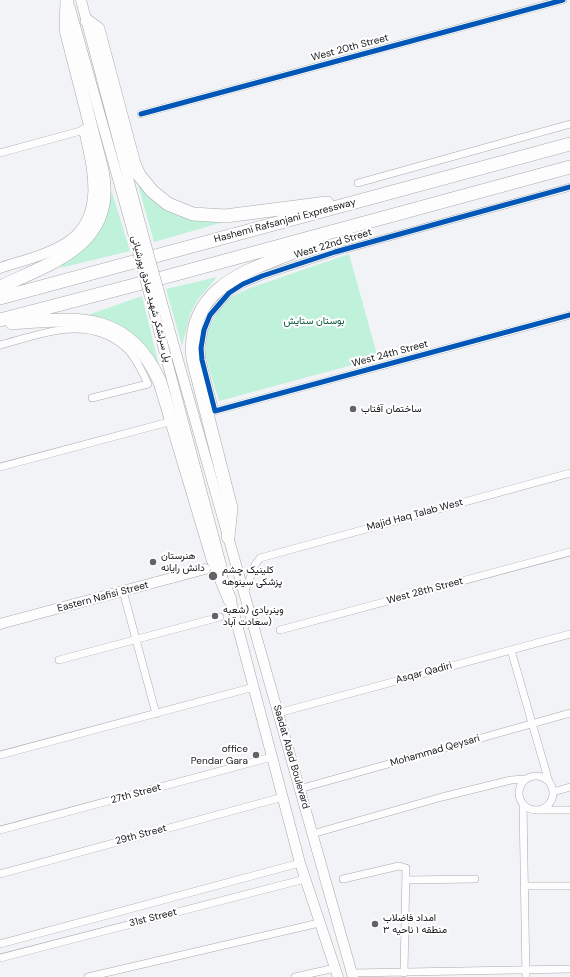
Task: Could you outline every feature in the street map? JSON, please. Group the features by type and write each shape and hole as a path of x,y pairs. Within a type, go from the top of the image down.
{"highway":[{"path":"0,287 60,260 74,250 86,240 95,225 102,204 104,182 102,170 66,30 67,0"},
{"path":"87,21 98,29 131,154 139,175 152,191 168,204 193,214 225,216 372,198"},
{"name":"Hashemi Rafsanjani Expressway","path":"0,298 570,144"},
{"path":"0,320 352,227 570,167"},
{"path":"228,537 231,508 193,359 193,333 196,323 208,298 233,278 352,227"},
{"path":"0,324 68,320 97,322 123,335 141,351 155,371 160,382 212,559 230,600"}],"main road":[{"name":"پل سرلشکر شهید صادق پورشیانی","path":"67,0 137,228"},
{"path":"81,0 87,21"},
{"name":"پل سرلشکر شهید صادق پورشیانی","path":"87,21 230,600"},
{"path":"0,268 68,242 83,225 89,213 94,187 93,168 84,130"},
{"name":"پل سرلشکر شهید صادق پورشیانی","path":"167,340 228,537"},
{"name":"Saadat Abad Boulevard","path":"228,537 352,975"},
{"name":"Eastern Nafisi Street","path":"0,624 205,570"},
{"name":"Saadat Abad Boulevard","path":"230,600 300,863 336,972"},
{"path":"318,919 334,910"}],"street":[{"name":"West 20th Street","path":"141,114 563,0"},
{"path":"358,183 570,124"},
{"path":"0,153 84,130"},
{"name":"West 22nd Street","path":"215,411 202,360 201,348 204,330 210,314 228,293 243,284 262,276 335,252 570,187"},
{"name":"West 24th Street","path":"215,411 570,315"},
{"path":"0,345 57,330 71,328 86,330 113,339 126,348 135,358 148,384 92,398"},
{"path":"0,467 165,422"},
{"name":"Majid Haq Talab West","path":"244,593 255,565 260,558 570,473"},
{"name":"West 28th Street","path":"280,630 570,552"},
{"path":"123,591 156,714"},
{"path":"59,660 220,617"},
{"name":"Asqar Qadiri","path":"278,713 570,634"},
{"path":"511,650 553,792 550,803 541,810"},
{"path":"0,755 254,687"},
{"name":"Mohammad Qeysari","path":"300,788 570,713"},
{"name":"27th Street","path":"0,830 272,757"},
{"path":"312,834 511,780 540,776 549,782"},
{"path":"525,779 521,782 518,792 523,805 525,974"},
{"path":"553,792 570,788"},
{"name":"29th Street","path":"0,874 283,797"},
{"path":"523,805 529,809 570,810"},
{"name":"31st Street","path":"0,944 300,863"},
{"path":"343,879 399,866 406,868 404,973"},
{"name":"31st Street","path":"0,958 305,879"},
{"path":"406,880 475,879"},
{"path":"524,886 570,886"},
{"path":"88,977 318,919"},
{"path":"92,920 96,933"},
{"path":"352,975 404,973 525,974 570,969"},
{"path":"295,977 336,972"}],"green space":[{"path":"137,181 195,220 220,223 154,242"},
{"path":"112,192 130,251 60,268 82,250 93,238 100,224 108,193"},
{"name":"بوستان ستایش","path":"349,254 378,358 219,401 205,355 207,333 216,314 229,298 250,288"},
{"path":"217,277 198,299 191,312 182,346 166,289"},
{"path":"142,296 159,366 146,352 126,336 106,323 88,315"}],"cycle path":[{"path":"141,114 563,0"},
{"path":"570,187 335,252 262,276 243,284 229,293 210,315 204,330 201,348 202,360 215,411 570,315"}],"place":[{"name":"ساختمان آفتاب","path":"353,409"},
{"name":"هنرستان دانش رایانه","path":"153,562"},
{"name":"کلینیک چشم پزشکی سینوهه","path":"213,576"},
{"name":"وینربادی (شعبه سعادت آباد)","path":"215,616"},
{"name":"office Pendar Gara","path":"256,755"},
{"name":"امداد فاضلاب منطقه ۱ ناحیه ۳","path":"375,924"}]}
